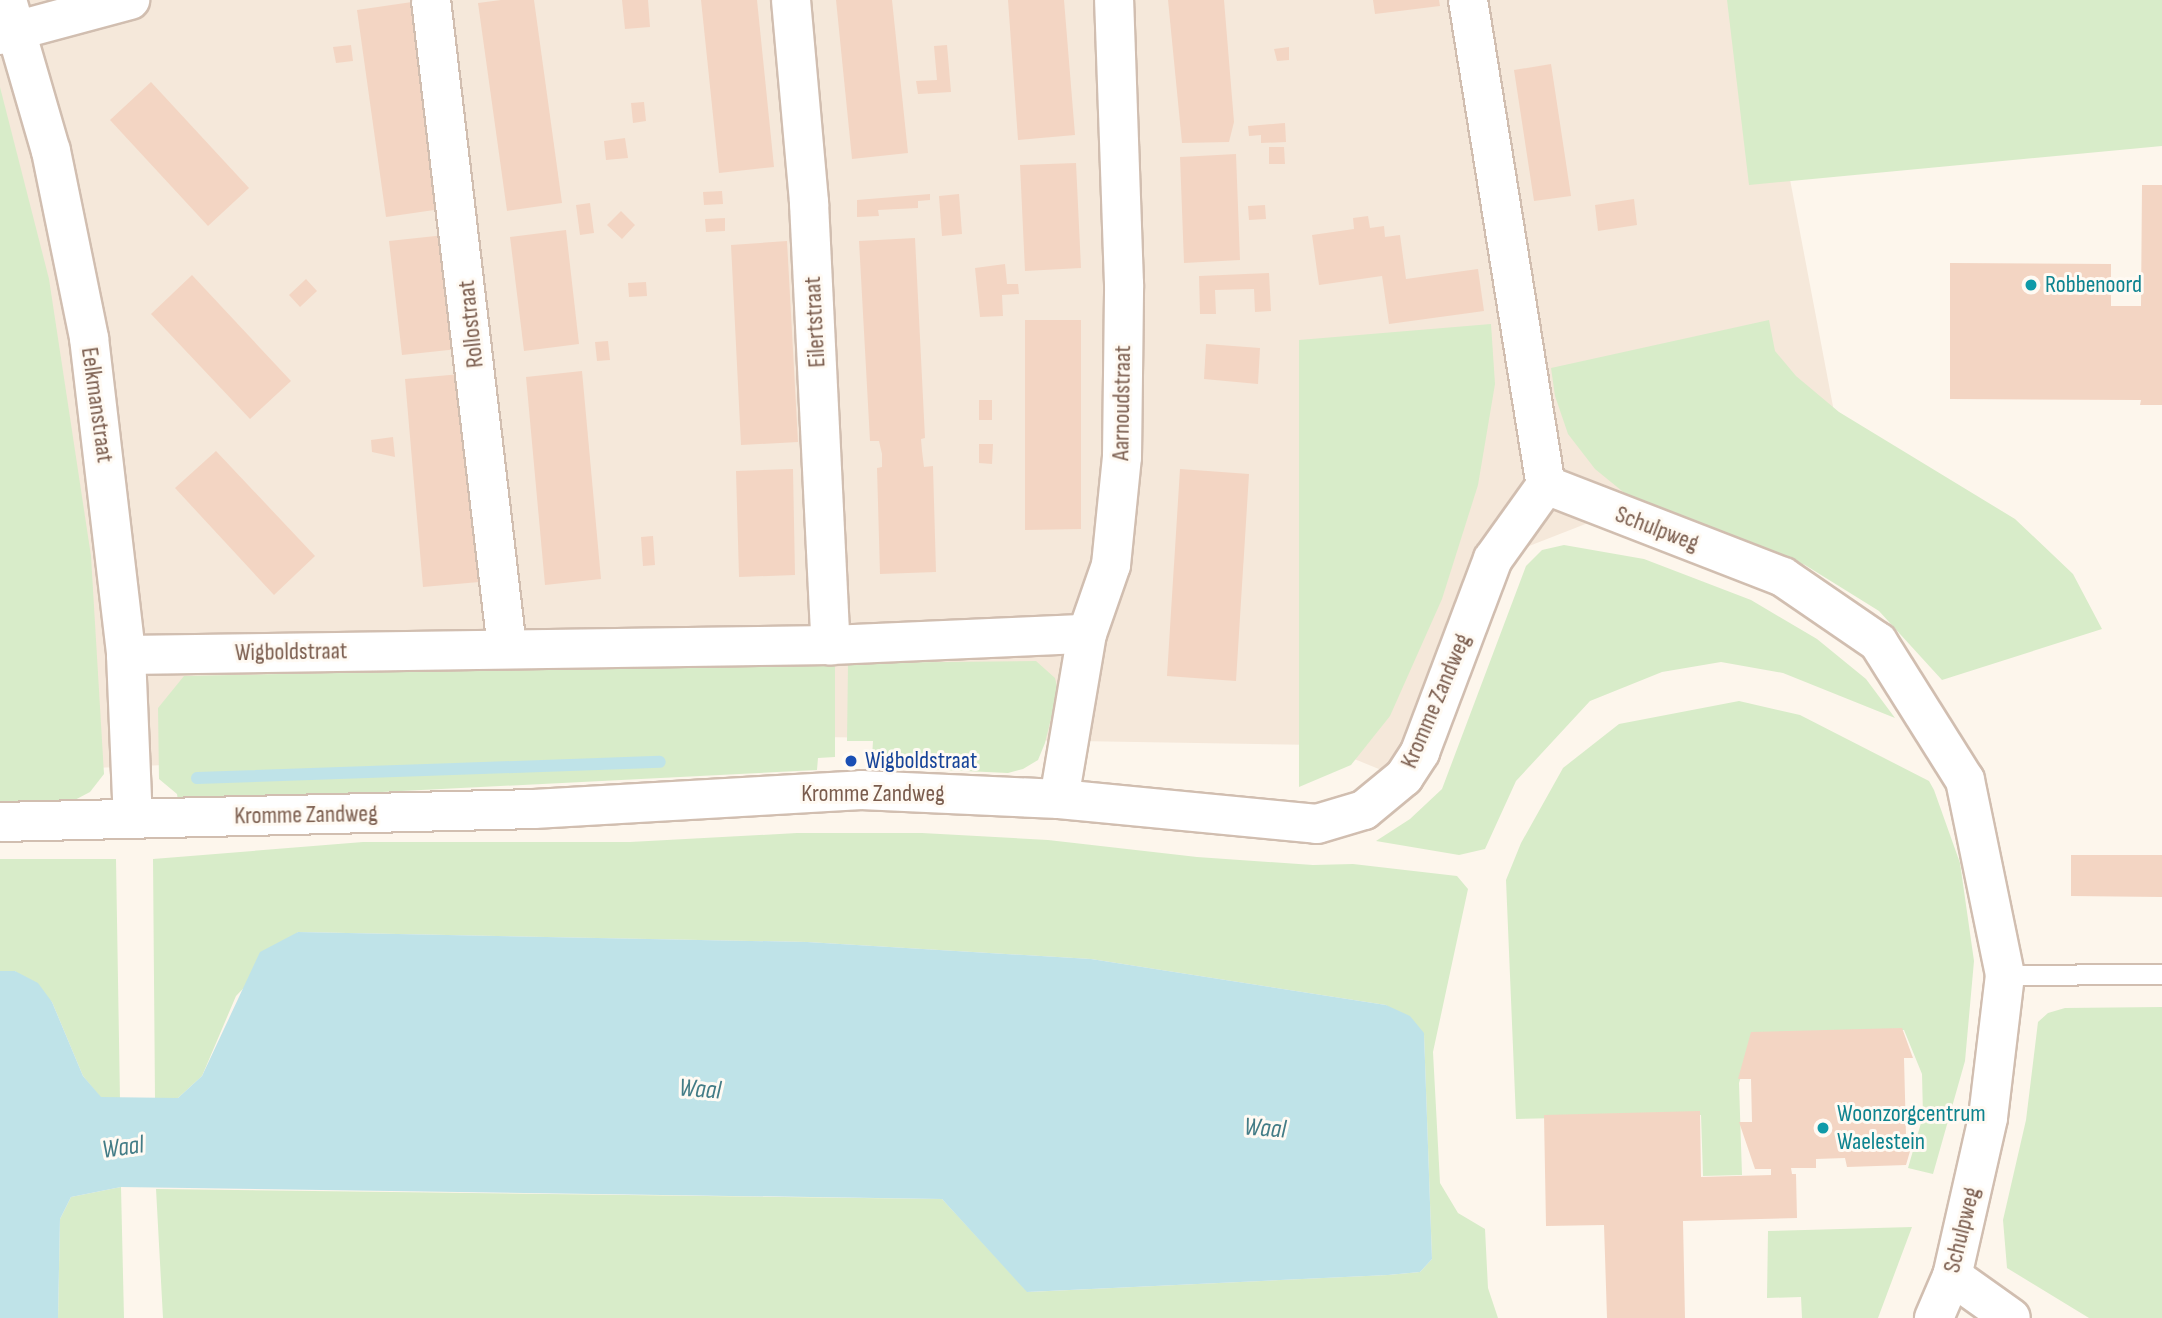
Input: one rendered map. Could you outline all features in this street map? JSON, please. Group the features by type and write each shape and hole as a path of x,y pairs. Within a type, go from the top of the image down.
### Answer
{"street":[{"path":"8,22 130,0"},
{"name":"Rollostraat","path":"431,0 508,648"},
{"name":"Eilertstraat","path":"791,0 809,203 831,645"},
{"name":"Aarnoudstraat","path":"1059,799 1087,634 1111,565 1122,457 1124,271 1114,0"},
{"path":"1468,0 1546,485"},
{"name":"Eelkmanstraat","path":"8,22 51,151 89,338 126,655 134,819"},
{"name":"Kromme Zandweg","path":"0,821 534,809 861,790 1059,799 1317,824 1364,810 1404,777 1420,752 1493,559 1546,485"},
{"name":"Schulpweg","path":"1546,485 1783,578 1878,642 1965,780 2005,975 1989,1118 1952,1276 1934,1318"},
{"name":"Wigboldstraat","path":"126,655 831,645 1087,634"},
{"path":"1952,1276 2011,1318"}],"lane":[{"path":"2005,975 2162,974"}],"shaded area":[{"path":"0,0 1756,0 1846,475 1588,523 1524,548 1484,592 1396,776 1320,745 823,737 0,772"}],"green space":[{"path":"1727,0 2162,0 2162,146 1749,185"},
{"path":"0,87 49,279 91,556 104,774 90,792 69,803 0,804"},
{"path":"1769,320 1775,351 1796,376 1839,412 2015,519 2073,574 2102,629 1942,680 1879,611 1805,565 1633,500 1595,469 1568,434 1555,396 1551,368"},
{"path":"1491,324 1495,384 1478,485 1442,599 1390,716 1351,765 1299,787 1299,340"},
{"path":"1564,545 1644,559 1751,600 1817,639 1866,679 1895,718 1783,673 1721,662 1662,672 1590,701 1516,781 1485,849 1459,855 1376,841 1410,819 1442,789 1526,566 1542,550"},
{"path":"1036,661 1055,678 1058,690 1038,760 1023,769 1008,773 922,769 923,757 872,757 873,741 847,741 848,663"},
{"path":"835,663 835,757 818,758 817,770 205,801 178,801 177,794 159,779 158,708 184,676"},
{"path":"1739,701 1800,715 1929,781 1934,790 1960,863 1974,961 1965,1061 1933,1174 1908,1168 1923,1116 1922,1074 1904,1030 1754,1033 1739,1083 1742,1175 1703,1176 1701,1115 1516,1119 1506,880 1521,843 1563,768 1619,724"},
{"path":"797,833 922,833 1048,840 1197,857 1313,865 1353,864 1457,876 1468,889 1433,1052 1440,1183 1458,1213 1485,1229 1488,1288 1498,1318 163,1318 156,1189 942,1199 1028,1292 1388,1275 1420,1272 1432,1259 1424,1034 1386,1005 1091,959 807,942 298,932 236,996 202,1076 178,1098 155,1099 153,859 363,842 630,842"},
{"path":"0,859 116,859 120,1100 101,1098 83,1076 52,1002 15,971 0,971"},
{"path":"2162,1007 2162,1318 2089,1318 2007,1268 2003,1220 2026,1120 2038,1022 2048,1013 2065,1008"},
{"path":"121,1187 124,1318 58,1318 60,1219 71,1197"},
{"path":"1912,1227 1878,1318 1802,1318 1801,1297 1767,1298 1768,1231"}],"water":[{"name":"Waal","path":"298,932 807,942 1091,959 1386,1005 1410,1016 1424,1033 1432,1259 1420,1272 1388,1275 1027,1292 942,1199 121,1187 71,1197 60,1219 58,1318 0,1318 0,971 15,971 38,983 52,1002 83,1076 101,1097 178,1098 202,1076 260,952"}],"building":[{"path":"534,0 562,203 507,211 478,3"},
{"path":"622,0 648,0 650,27 625,29"},
{"path":"701,0 757,0 774,167 719,173"},
{"path":"836,0 892,0 908,153 852,159"},
{"path":"1008,0 1064,0 1075,135 1018,140"},
{"path":"1168,0 1224,0 1234,122 1229,142 1182,143"},
{"path":"1373,0 1439,0 1440,6 1375,14"},
{"path":"412,2 441,209 386,217 357,10"},
{"path":"351,45 353,61 336,63 333,47"},
{"path":"947,45 951,92 918,94 916,81 937,80 934,46"},
{"path":"1289,47 1289,60 1277,61 1274,49"},
{"path":"1551,64 1571,196 1534,201 1514,70"},
{"path":"151,82 249,188 208,226 110,120"},
{"path":"644,102 646,121 633,123 631,103"},
{"path":"1285,123 1286,142 1261,143 1261,135 1249,136 1248,126"},
{"path":"625,138 628,158 606,160 604,141"},
{"path":"1269,147 1284,147 1285,164 1269,164"},
{"path":"1236,154 1240,260 1184,263 1180,157"},
{"path":"1076,163 1081,268 1025,271 1020,165"},
{"name":"Robbenoord","path":"2142,185 2162,185 2162,405 2140,405 2141,400 1950,399 1950,263 2111,264 2111,306 2141,306"},
{"path":"722,191 723,204 704,205 703,192"},
{"path":"930,194 930,200 918,201 918,208 878,210 879,216 857,217 857,200"},
{"path":"959,194 962,234 942,236 939,196"},
{"path":"1634,199 1637,225 1598,231 1595,205"},
{"path":"590,203 594,233 580,235 576,205"},
{"path":"1265,205 1266,219 1249,220 1248,206"},
{"path":"621,211 635,225 622,239 607,225"},
{"path":"1368,216 1370,228 1384,226 1385,237 1400,235 1406,279 1478,269 1484,311 1389,324 1382,276 1319,285 1312,235 1354,229 1353,218"},
{"path":"725,218 725,231 706,232 705,219"},
{"path":"566,230 579,344 524,351 510,237"},
{"path":"445,235 458,349 402,355 389,241"},
{"path":"915,238 925,438 921,439 924,467 933,466 936,572 880,574 877,468 882,467 882,454 879,441 870,441 859,241"},
{"path":"787,241 798,442 741,445 731,245"},
{"path":"1005,264 1007,284 1018,284 1019,294 1002,295 1003,316 980,317 975,268"},
{"path":"1269,273 1271,311 1255,312 1254,289 1215,290 1216,314 1200,314 1199,276"},
{"path":"192,275 291,381 250,419 151,314"},
{"path":"306,279 317,291 300,307 289,295"},
{"path":"646,282 647,296 629,297 628,283"},
{"path":"1025,320 1081,320 1081,529 1025,530"},
{"path":"608,341 610,360 597,361 595,342"},
{"path":"1206,344 1260,348 1258,384 1204,379"},
{"path":"582,371 601,579 545,585 526,377"},
{"path":"461,374 479,582 423,587 405,379"},
{"path":"979,400 992,400 992,420 979,420"},
{"path":"393,437 395,457 372,452 371,440"},
{"path":"979,444 993,444 992,464 979,463"},
{"path":"216,451 315,556 274,595 175,488"},
{"path":"793,469 795,575 739,577 736,471"},
{"path":"1180,469 1249,474 1236,681 1167,676"},
{"path":"653,536 655,565 643,566 641,537"},
{"path":"2071,855 2162,855 2162,897 2071,896"},
{"path":"1902,1028 1913,1058 1904,1058 1906,1135 1915,1134 1906,1165 1847,1167 1845,1158 1816,1159 1816,1168 1791,1168 1792,1174 1796,1174 1797,1218 1683,1221 1685,1318 1607,1318 1604,1225 1546,1226 1544,1115 1700,1111 1701,1177 1771,1175 1771,1169 1755,1169 1739,1122 1752,1122 1751,1079 1738,1079 1751,1032"}],"waterway":[{"path":"197,778 660,762"}],"place":[{"name":"Robbenoord","path":"2031,285"},
{"name":"Wigboldstraat","path":"851,761"},
{"name":"Woonzorgcentrum Waelestein","path":"1823,1128"}]}
